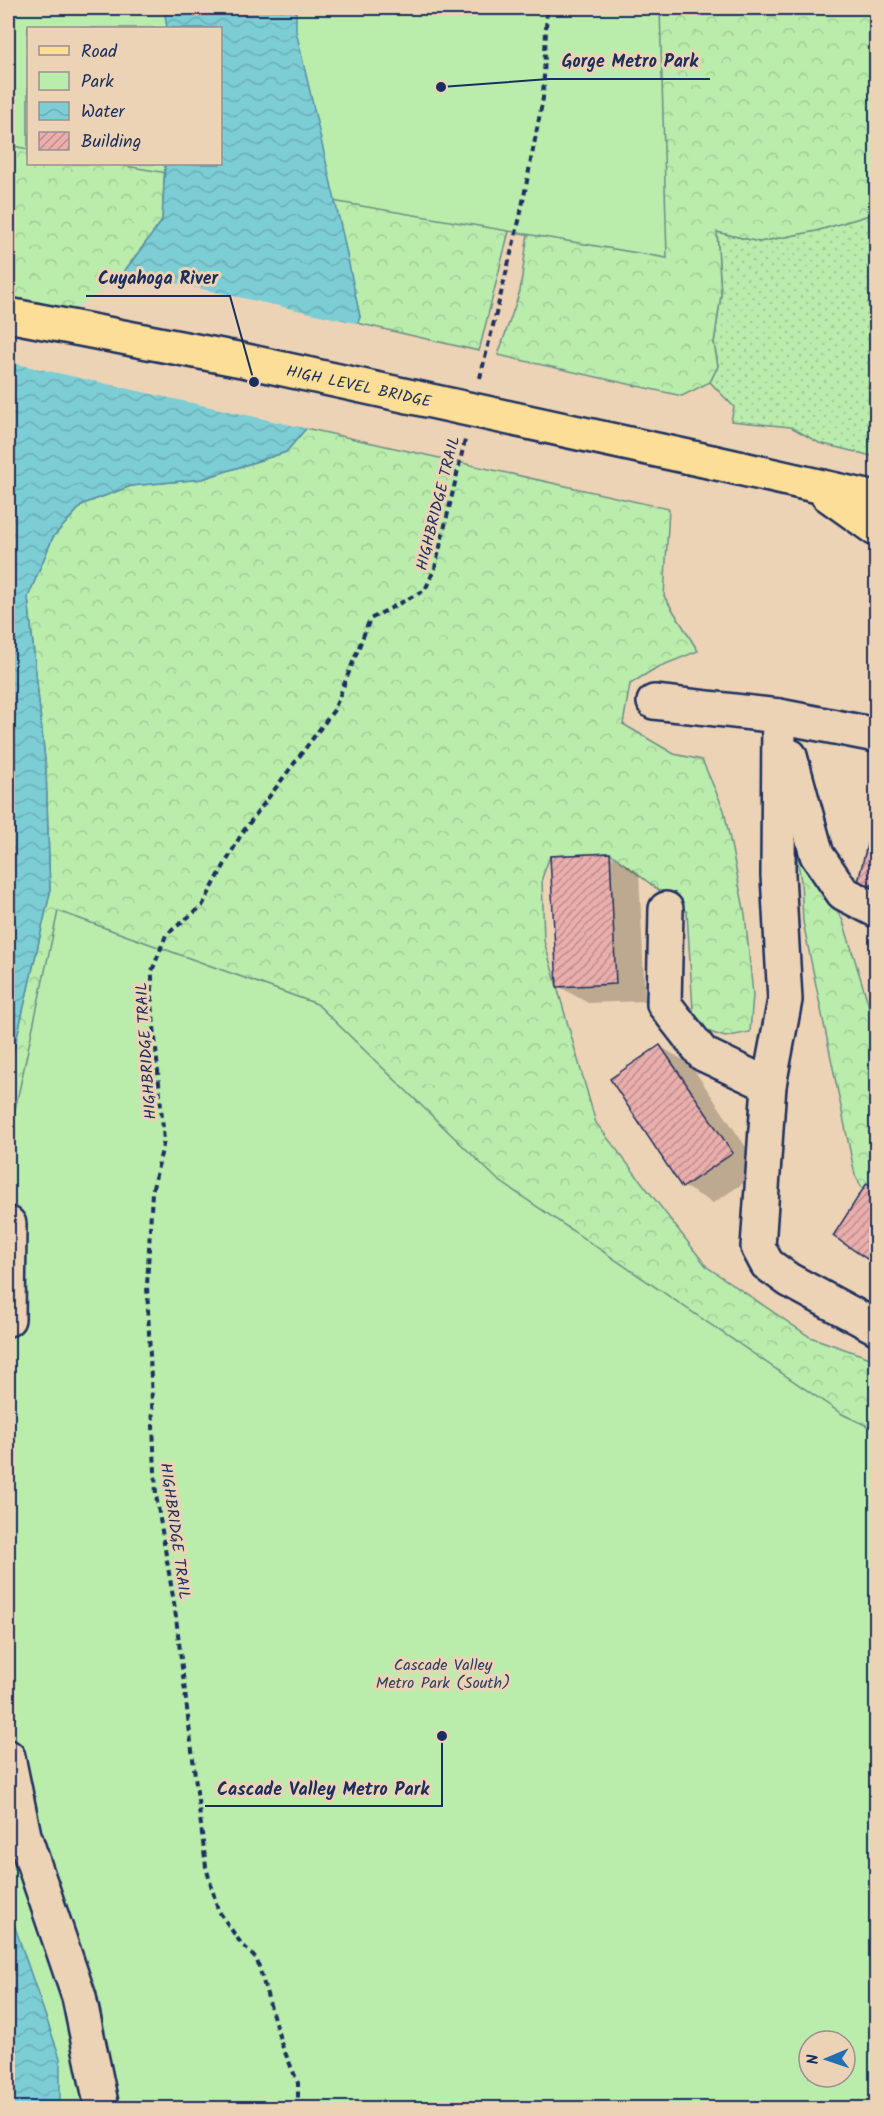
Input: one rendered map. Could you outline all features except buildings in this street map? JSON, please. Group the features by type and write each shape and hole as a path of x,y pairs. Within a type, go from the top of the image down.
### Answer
{"main road":[{"name":"HIGH LEVEL BRIDGE","path":"8,315 242,360 876,499"},
{"path":"813,484 876,529"}],"street":[{"path":"654,702 779,716 876,735"},
{"path":"779,716 817,855 843,893 876,910"},
{"path":"779,716 778,875 785,1000 769,1085 758,1247 767,1264 789,1280 876,1327"},
{"path":"666,909 664,1004 703,1054 769,1085"},
{"path":"8,1319 9,1224"},
{"path":"8,1757 24,1835 79,1997 102,2109"}],"path":[{"path":"478,388 520,217 543,98 547,8"},
{"name":"HIGHBRIDGE TRAIL","path":"298,2109 298,2083 280,2043 257,1960 218,1910 206,1867 175,1609 156,1495 147,1286 152,1192 164,1141 152,1003 152,971 166,935 202,906 242,833 334,710 370,620 425,590 435,568 466,434"}],"green space":[{"path":"8,8 27,27 27,165 165,165 162,221 114,285 57,326 8,315"},
{"path":"8,8 660,8 667,258 120,165 222,165 222,27 27,27 27,149 8,145"},
{"path":"559,8 876,8 876,213 816,231 759,242 717,232 721,295 714,343 718,366 710,382 682,396 498,355 520,291"},
{"path":"296,31 513,215 479,351 357,323 360,317"},
{"path":"876,213 876,457 819,443 791,427 731,421 734,407 710,382 718,366 714,343 721,295 717,232 759,242 816,231"},
{"name":"Cascade Valley Metro Park (South)","path":"305,428 669,509 664,596 698,651 656,668 630,684 623,724 674,754 702,760 724,810 745,914 753,995 750,1032 725,1037 694,1027 687,912 610,853 550,856 542,878 544,941 596,1123 707,1267 810,1337 876,1360 876,2108 8,1907 8,1076 50,893 46,770 28,597 53,537 83,504 131,486 202,479 286,452"},
{"path":"796,850 811,859 843,921 876,1029 872,1052 876,1059 876,1213 855,1175 803,922 801,881"},
{"name":"Cascade Valley Metro Park (South)","path":"58,911 317,1004 498,1180 842,1414 876,1430 876,2108 8,2108 8,1142"}],"water":[{"path":"164,8 296,8 296,31 360,317 327,404 286,452 202,479 131,486 83,504 53,537 28,597 46,770 50,893 8,1076 8,339 57,326 114,285 162,221 165,165 222,165 222,27 167,27"},
{"path":"8,1907 60,2058 60,2108 8,2108"}],"pier":[{"path":"121,271 360,324 330,405 309,429 8,362 8,336 55,323 112,283"}],"place":[{"name":"Gorge Metro Park","path":"441,87"},
{"name":"Cuyahoga River","path":"254,382"},
{"name":"Cascade Valley Metro Park","path":"442,1736"}]}
